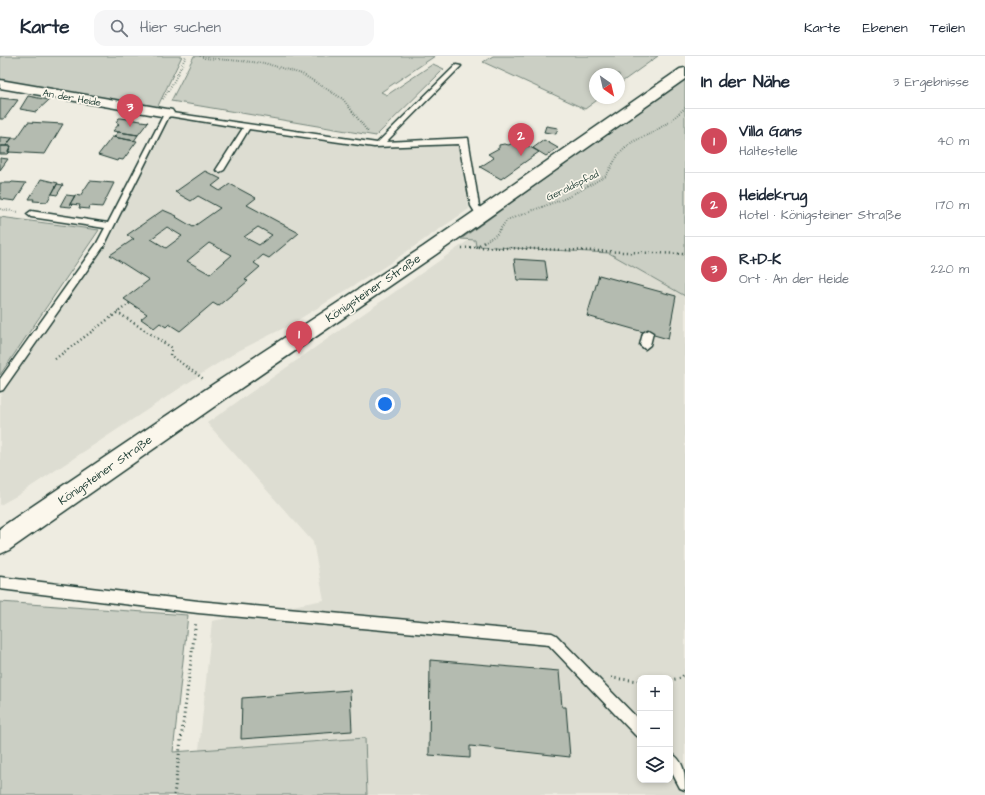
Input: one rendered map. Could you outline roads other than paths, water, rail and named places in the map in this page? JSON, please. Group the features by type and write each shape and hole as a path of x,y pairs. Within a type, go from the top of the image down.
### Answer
{"main road":[{"name":"Königsteiner Straße","path":"0,542 220,390 443,247 481,215 685,72"}],"street":[{"name":"An der Heide","path":"0,84 165,113"}],"lane":[{"path":"379,145 458,66"},
{"path":"0,387 101,244 165,113 379,145 465,141 475,206 481,215"},
{"path":"220,170 247,126"},
{"path":"32,214 109,226"},
{"path":"645,345 648,333"},
{"path":"0,583 198,607 552,639 564,654 637,727"},
{"path":"673,763 677,767 685,783"}],"place":[{"name":"R+D-K","path":"130,127"},
{"name":"Heidekrug","path":"521,156"},
{"name":"Villa Gans","path":"299,354"}]}
